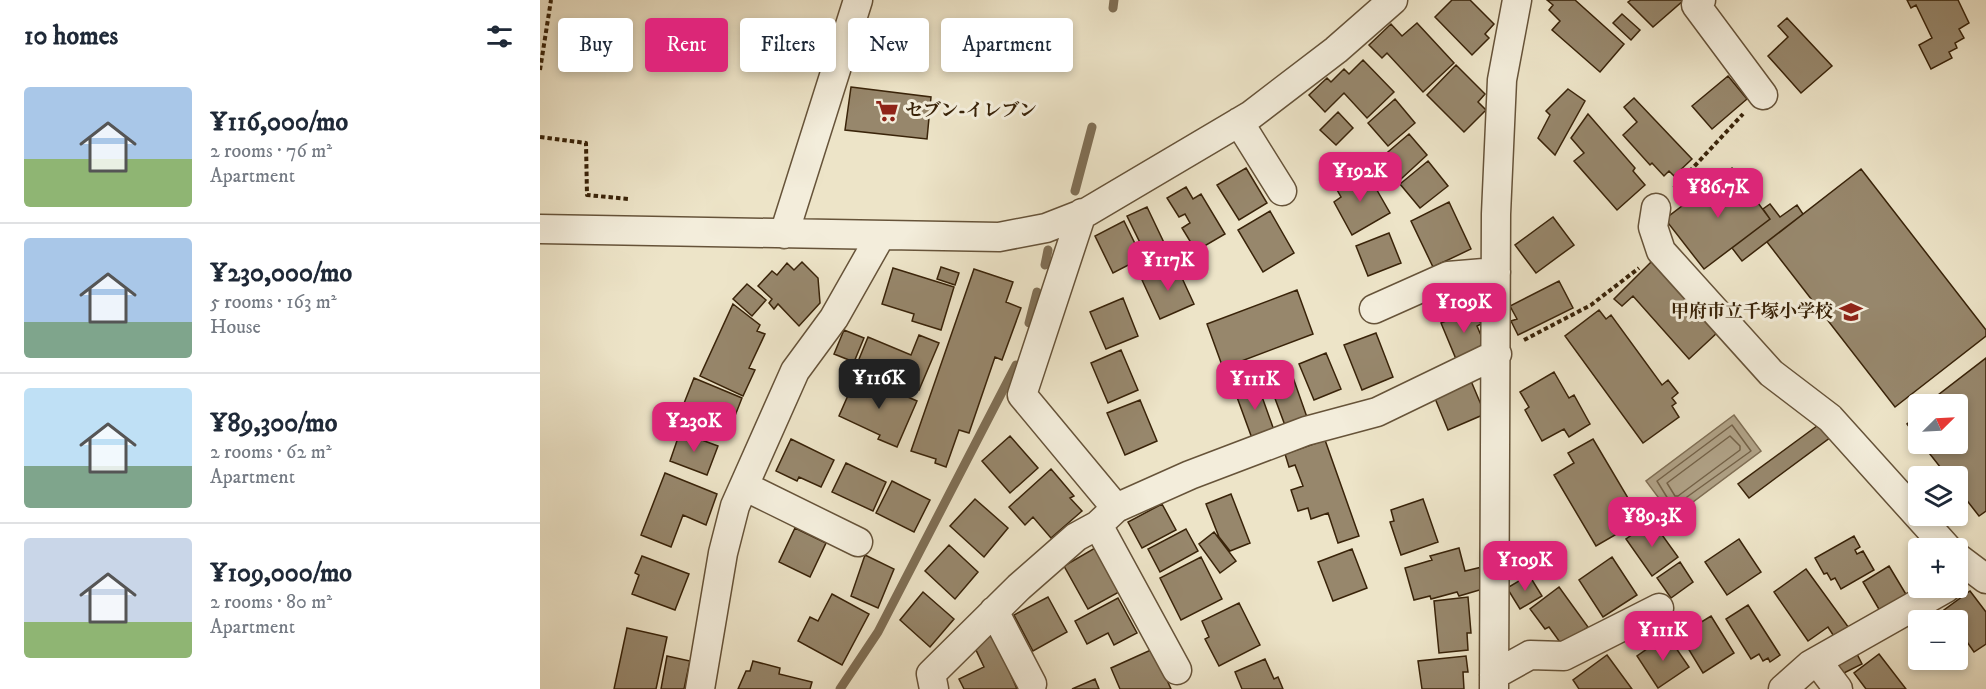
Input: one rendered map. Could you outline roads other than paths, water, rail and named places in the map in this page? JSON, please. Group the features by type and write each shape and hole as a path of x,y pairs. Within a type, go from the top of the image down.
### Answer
{"street":[{"path":"780,234 858,0"},
{"path":"540,229 999,237 1046,228 1082,213 1239,122 1336,50 1393,0"},
{"path":"1494,682 1496,214 1502,80 1517,0"},
{"path":"1701,0 1696,5 1763,95"},
{"path":"1239,122 1282,191"},
{"path":"1656,208 1653,227 1661,252 1771,373 1830,418 1938,538"},
{"path":"1082,213 1022,396 1107,516 1177,670"},
{"path":"700,689 723,553 735,506 795,371 834,318 881,235"},
{"path":"1374,309 1448,276 1496,272"},
{"path":"934,689 931,674 994,611 1076,537 1107,516 1190,475 1306,431 1377,412 1497,354"},
{"path":"744,486 858,542"},
{"path":"1783,689 1818,661 1928,598"},
{"path":"1494,682 1530,655 1564,656 1659,608"},
{"path":"994,611 1032,684"},
{"path":"1818,661 1838,689"}],"water":[{"path":"1734,415 1761,451 1673,517 1646,481"}],"waterway":[{"path":"1113,8 1114,0"},
{"path":"1075,191 1092,127"},
{"path":"1045,265 1048,250"},
{"path":"1029,323 1037,292"},
{"path":"840,689 878,632 1016,365"}],"place":[{"name":"セブン-イレブン","path":"887,111"},
{"name":"甲府市立千塚小学校","path":"1851,312"}]}
